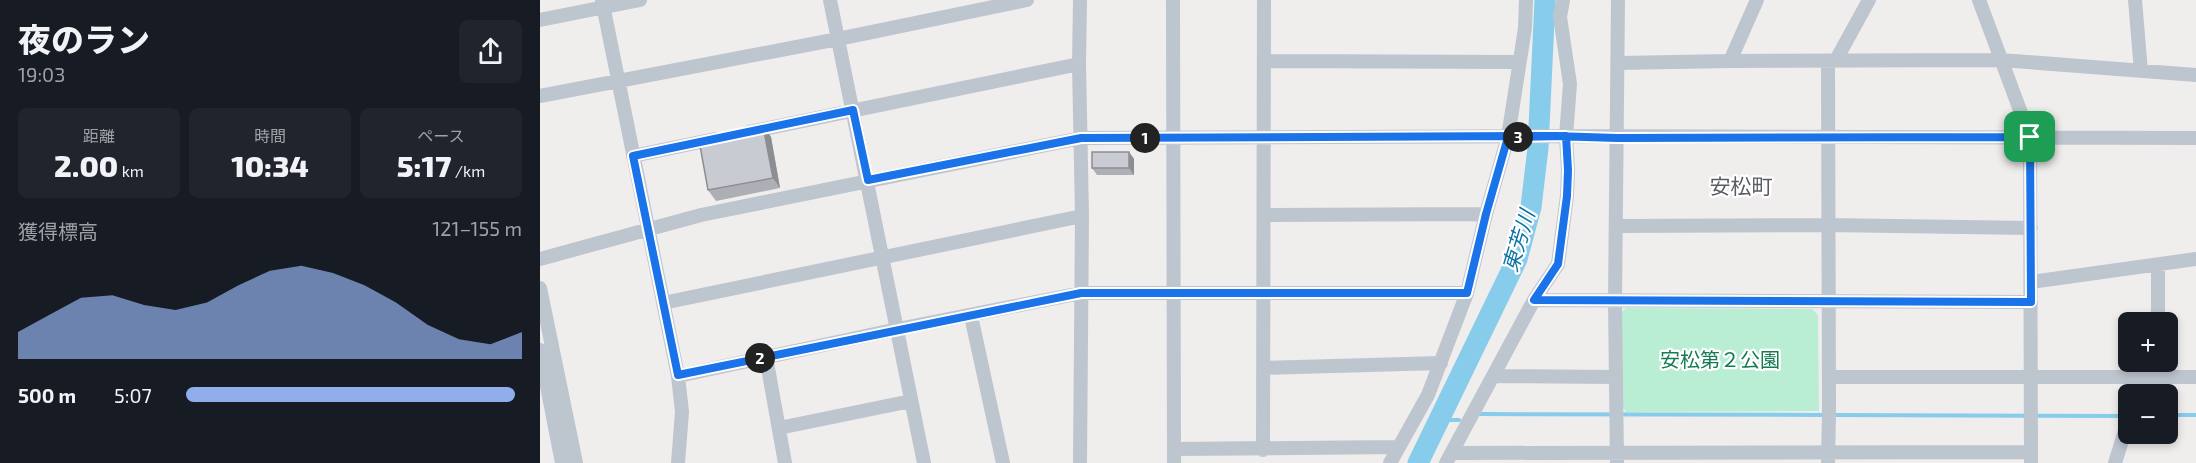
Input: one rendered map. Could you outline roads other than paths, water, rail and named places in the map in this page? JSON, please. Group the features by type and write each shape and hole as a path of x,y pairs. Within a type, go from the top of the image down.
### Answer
{"street":[{"path":"540,20 603,4 640,0"},
{"path":"830,0 924,463"},
{"path":"540,96 1027,0"},
{"path":"1080,0 1082,216 1080,463"},
{"path":"1173,0 1174,456 1263,450 1398,447"},
{"path":"1263,450 1264,0"},
{"path":"1390,463 1428,395 1467,293 1486,214 1510,137 1527,0"},
{"path":"1563,0 1560,17 1570,84 1559,136 1568,170 1558,264 1534,300 1449,458 2031,458 2030,137 1979,0"},
{"path":"1617,457 1615,302 1618,0"},
{"path":"1730,61 1757,0"},
{"path":"1828,457 1827,225 1832,60 1869,0"},
{"path":"2135,0 2141,71"},
{"path":"603,4 678,375 682,412 678,463"},
{"path":"1617,63 2001,60 2196,75"},
{"path":"1265,61 1518,62"},
{"path":"633,156 1079,64"},
{"path":"540,259 701,215 1081,138 1559,136 1617,138 2196,138"},
{"path":"1265,215 1486,214"},
{"path":"663,303 1082,216"},
{"path":"1616,226 1827,225 2031,228"},
{"path":"2031,282 2196,258"},
{"path":"2158,264 2158,312"},
{"path":"540,288 553,414 576,463"},
{"path":"678,375 1081,293 1467,293"},
{"path":"1534,300 2031,302"},
{"path":"971,316 1003,463"},
{"path":"540,350 562,463"},
{"path":"766,357 785,463"},
{"path":"1264,368 1441,363"},
{"path":"1494,376 1616,378"},
{"path":"2140,384 2142,376"},
{"path":"1829,377 2196,377"},
{"path":"779,428 911,401"},
{"path":"2115,463 2121,444"}],"waterway":[{"name":"東芳川","path":"1418,463 1517,259 1531,207 1538,148 1545,0"},
{"path":"1479,414 1825,415"},
{"path":"1832,415 2118,416"},
{"path":"2178,415 2196,415"},
{"path":"1440,420 1459,420"}],"district":[{"name":"安松町","path":"1741,187"}],"park label":[{"name":"安松第２公園","path":"1720,360"}]}
